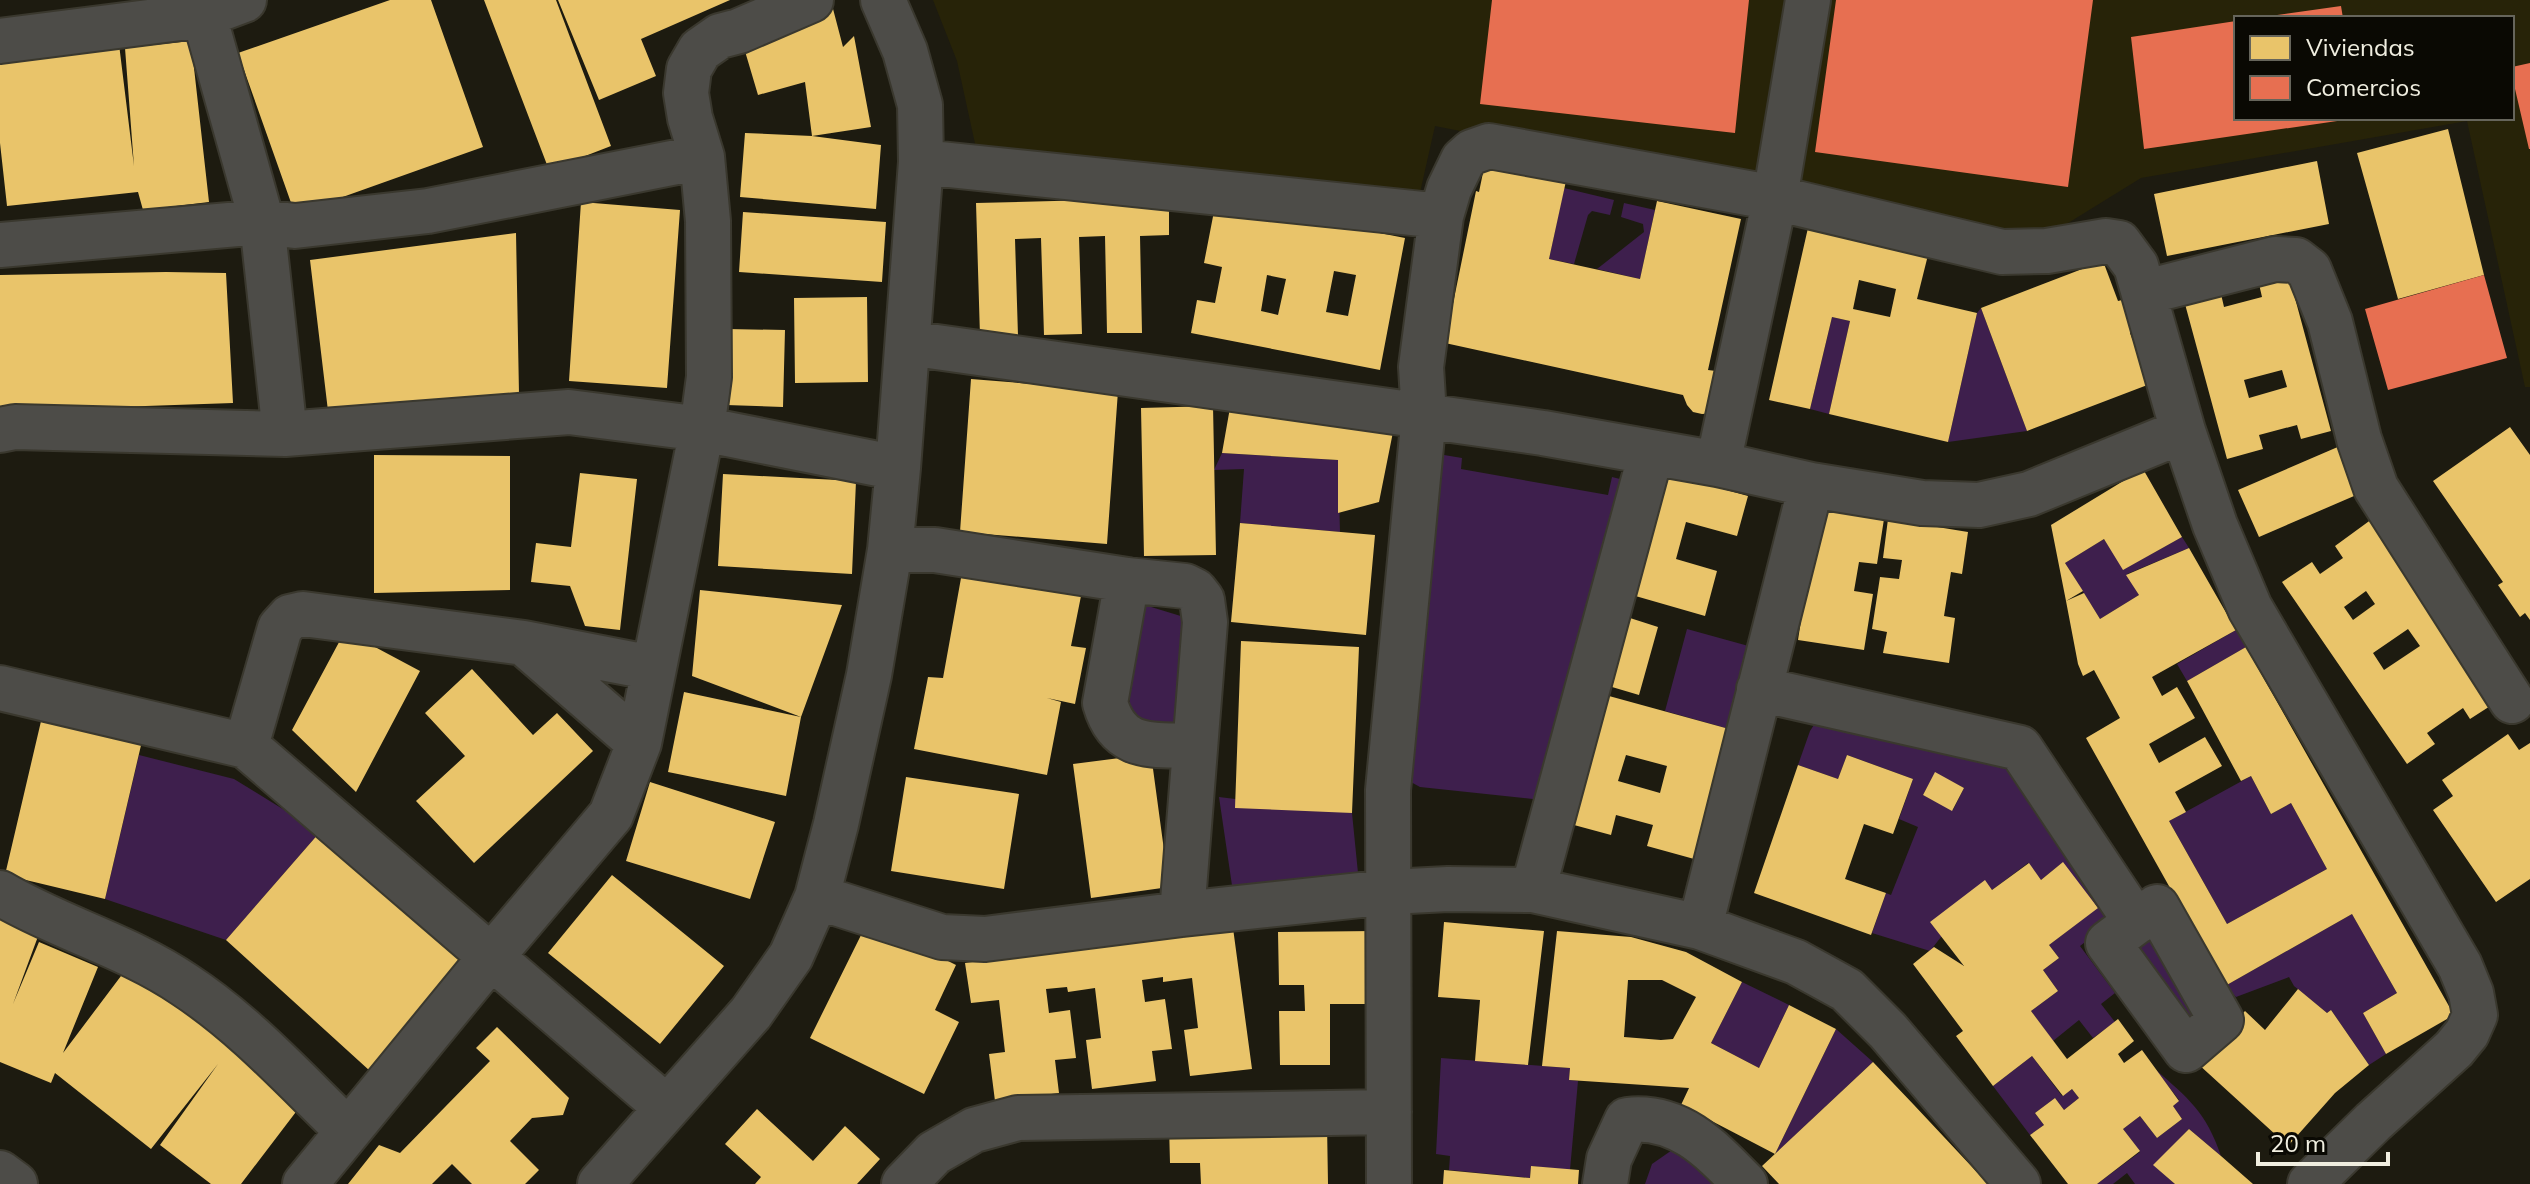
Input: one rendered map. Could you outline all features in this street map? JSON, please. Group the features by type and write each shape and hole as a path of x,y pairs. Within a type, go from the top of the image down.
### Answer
{"street":[{"path":"0,41 76,15 204,15 244,0"},
{"path":"305,1184 611,815 639,743 702,429 709,377 708,221 702,157 686,93 689,69 700,50 720,36 811,0"},
{"path":"600,1184 751,1013 791,956 817,897 869,675 890,550 908,343 921,162 920,105 905,51 883,0"},
{"path":"1718,464 1775,198 1808,0"},
{"path":"204,15 262,222 285,434"},
{"path":"1389,1184 1388,790 1424,415 1421,367 1441,216 1449,189 1463,160 1472,152 1489,146 1775,198 2002,252 2047,251 2106,241 2119,243 2136,266 2146,292 2183,431 2215,525 2250,608 2460,966 2471,993 2475,1015 2467,1033 2454,1049 2310,1184"},
{"path":"0,245 262,222 295,226 428,211 702,157"},
{"path":"921,162 1441,216"},
{"path":"2146,292 2275,259 2296,260 2309,270 2330,322 2359,439 2376,488 2512,701"},
{"path":"908,343 1424,415 1718,464 1811,485 1922,503 1979,505 2029,494 2183,431"},
{"path":"0,430 15,427 285,434 569,412 702,429 898,468"},
{"path":"1533,890 1651,453"},
{"path":"1700,927 1811,485"},
{"path":"890,550 935,550 1185,586 1195,591 1202,600 1205,622 1182,914"},
{"path":"1127,580 1105,703 1109,717 1116,729 1140,744 1194,746"},
{"path":"246,746 280,628 290,617 303,614 524,643 653,668"},
{"path":"524,643 639,743"},
{"path":"0,688 246,746 667,1108"},
{"path":"1759,689 2020,748 2136,922"},
{"path":"817,897 942,937 985,939 1389,892 1533,890 1700,927 1796,962 1847,990 1888,1031 2018,1184"},
{"path":"0,893 145,961 185,985 226,1015 348,1131"},
{"path":"904,1184 934,1153 974,1130 1018,1118 1389,1112"},
{"path":"1605,1184 1609,1159 1627,1120 1644,1118 1674,1125 1699,1140 1711,1148 1745,1184"},
{"path":"0,1173 15,1184"}],"shaded area":[{"path":"933,0 2530,0 2530,387 2525,387 2467,121 2141,178 2039,241 1435,126 1419,197 976,148 957,61"},
{"path":"1564,188 1614,200 1610,215 1592,211 1588,215 1574,264 1549,259"},
{"path":"1624,203 1655,210 1640,279 1597,269 1644,232 1643,224 1621,217"},
{"path":"1981,308 2027,431 1948,442 1977,313"},
{"path":"1832,317 1850,321 1829,414 1810,409"},
{"path":"1222,453 1338,460 1340,532 1240,523 1244,469 1214,470"},
{"path":"1438,454 1462,458 1461,469 1608,495 1612,477 1624,480 1542,800 1420,787 1409,781"},
{"path":"2182,537 2189,548 2127,574 2139,595 2100,619 2065,563 2104,539 2124,569"},
{"path":"1138,603 1184,617 1176,733 1128,720"},
{"path":"1687,629 1763,650 1740,732 1665,711"},
{"path":"2236,630 2246,647 2187,681 2177,664"},
{"path":"1823,711 2002,753 2105,905 2107,925 2080,946 2115,993 2101,1004 2115,1022 2093,1038 2079,1020 2053,1041 2031,1011 2058,991 2043,970 2059,958 2049,945 2097,908 2062,863 2041,880 2028,863 1992,890 1985,881 1930,951 1872,933 1886,893 1891,895 1918,827 1899,819 1913,779 1847,755 1838,779 1798,765 1810,731","holes":["1935,773 1964,788 1953,810 1923,795"]},
{"path":"139,755 234,779 320,832 226,940 105,899"},
{"path":"2251,776 2271,814 2291,803 2327,869 2227,924 2169,821"},
{"path":"1219,797 1352,813 1359,883 1234,899"},
{"path":"2352,914 2397,993 2363,1013 2386,1054 2369,1065 2331,1010 2327,1013 2294,986 2289,977 2236,997 2225,986"},
{"path":"2151,933 2206,1015 2183,1031 2129,948"},
{"path":"1742,982 1789,1005 1759,1068 1711,1043"},
{"path":"1836,1029 1873,1062 1775,1154"},
{"path":"2032,1056 2062,1096 2072,1089 2079,1098 2064,1110 2055,1098 2035,1113 2044,1125 2030,1135 1993,1086"},
{"path":"1441,1058 1570,1068 1569,1080 1578,1081 1570,1170 1531,1166 1530,1178 1449,1170 1450,1156 1436,1154"},
{"path":"2155,1069 2195,1107 2209,1128 2221,1156 2189,1129 2154,1165 2175,1184 2135,1184 2127,1173 2113,1184 2097,1184 2140,1152 2123,1129 2140,1116 2157,1138 2182,1119 2173,1106 2179,1100"},
{"path":"1675,1148 1713,1184 1645,1184 1652,1164"}],"building: Viviendas":[{"path":"390,0 431,0 483,147 295,214 238,53"},
{"path":"484,0 556,0 611,146 549,170"},
{"path":"558,0 730,0 641,39 656,76 599,100"},
{"path":"832,5 843,47 854,36 871,127 812,136 805,82 758,95 739,31"},
{"path":"118,36 134,166 125,48 191,41 209,202 143,210 138,192 7,206 0,143 0,52"},
{"path":"2448,129 2484,275 2398,299 2357,153"},
{"path":"745,133 812,136 881,145 876,209 740,197"},
{"path":"2317,161 2329,224 2167,256 2154,194"},
{"path":"1485,163 1566,181 1549,259 1640,279 1657,201 1741,219 1708,370 1716,371 1714,413 1693,412 1683,395 1445,343 1476,191 1479,192"},
{"path":"1169,198 1169,235 1140,236 1142,333 1107,333 1105,236 1079,237 1082,334 1044,335 1041,238 1015,239 1018,336 980,336 976,203"},
{"path":"1216,201 1405,238 1380,370 1191,333 1197,300 1215,303 1222,267 1204,263","holes":["1334,271 1356,275 1348,316 1326,312","1267,275 1286,279 1278,315 1261,311"]},
{"path":"581,202 680,210 667,388 569,381"},
{"path":"743,212 886,222 882,282 739,272"},
{"path":"1810,219 1930,247 1917,299 1977,313 1948,442 1829,414 1850,321 1832,317 1810,409 1769,400","holes":["1859,280 1896,289 1890,317 1853,309"]},
{"path":"516,233 519,394 328,411 310,260"},
{"path":"2103,261 2118,301 2122,300 2134,332 2130,333 2150,384 2027,431 1981,308"},
{"path":"226,273 233,403 0,411 0,275"},
{"path":"2289,276 2331,431 2301,439 2297,425 2259,435 2263,449 2227,459 2185,304 2221,294 2224,307 2262,297 2259,284","holes":["2282,370 2287,387 2249,398 2244,380"]},
{"path":"867,297 868,382 795,383 794,298"},
{"path":"727,329 785,330 783,407 726,405"},
{"path":"971,379 1118,391 1107,544 960,532"},
{"path":"1231,402 1394,427 1379,502 1338,513 1338,460 1222,453"},
{"path":"1213,406 1216,555 1144,556 1141,408"},
{"path":"2510,427 2530,455 2530,620 2525,613 2520,617 2498,585 2503,582 2433,481"},
{"path":"2340,446 2361,493 2259,537 2238,490"},
{"path":"374,455 510,456 510,590 374,593"},
{"path":"2143,469 2182,537 2123,570 2104,539 2065,563 2083,591 2066,601 2051,525"},
{"path":"580,473 637,479 620,630 585,626 570,586 531,582 536,543 571,547"},
{"path":"1665,473 1748,496 1737,536 1686,522 1676,559 1717,571 1705,616 1632,595"},
{"path":"723,474 856,481 852,574 718,566"},
{"path":"1818,509 1884,519 1877,564 1859,562 1854,591 1873,594 1864,650 1798,640"},
{"path":"1888,519 1968,532 1962,574 1951,572 1944,616 1955,618 1949,663 1883,653 1887,632 1872,629 1880,577 1899,579 1902,560 1883,558"},
{"path":"2372,519 2498,701 2470,719 2463,708 2427,733 2435,744 2407,764 2282,582 2312,562 2320,574 2343,558 2335,546","holes":["2366,591 2375,604 2353,620 2344,607","2408,629 2420,646 2384,670 2373,653"]},
{"path":"1240,523 1375,535 1366,635 1231,622"},
{"path":"2189,548 2236,630 2152,677 2162,696 2177,687 2195,718 2149,744 2159,763 2205,737 2222,766 2175,792 2186,812 2169,821 2227,924 2327,869 2291,803 2271,814 2251,776 2241,781 2187,681 2246,647 2454,1015 2386,1054 2363,1013 2397,993 2352,914 2225,986 2086,738 2120,718 2094,670 2083,676 2066,601 2084,593 2100,619 2139,595 2126,575"},
{"path":"963,567 1082,591 1071,646 1086,648 1075,704 1047,698 1061,702 1047,775 914,749 928,677 943,678"},
{"path":"700,590 842,605 801,717 692,676"},
{"path":"1630,618 1658,627 1639,695 1612,687"},
{"path":"345,631 420,671 356,792 292,730"},
{"path":"1241,641 1359,647 1352,813 1235,808"},
{"path":"472,669 533,735 557,713 593,751 474,863 416,801 465,756 425,713"},
{"path":"684,692 801,717 786,796 668,772"},
{"path":"1609,696 1740,732 1705,862 1647,846 1653,825 1616,815 1611,835 1574,825","holes":["1626,755 1667,766 1660,793 1618,781"]},
{"path":"42,717 142,741 105,899 5,875"},
{"path":"2508,734 2519,750 2530,743 2530,879 2496,902 2433,810 2453,796 2442,780"},
{"path":"1151,754 1169,887 1091,898 1073,764"},
{"path":"1847,755 1913,779 1893,834 1864,824 1845,879 1886,893 1871,935 1754,893 1798,765 1838,779"},
{"path":"1935,772 1964,788 1952,811 1923,795"},
{"path":"906,777 1019,794 1004,889 891,871"},
{"path":"650,782 775,822 750,899 626,861"},
{"path":"320,832 473,964 370,1071 226,940"},
{"path":"2063,862 2098,908 2049,945 2059,958 2043,970 2058,991 2031,1011 2067,1059 2118,1019 2134,1041 2118,1054 2124,1063 2142,1050 2179,1101 2173,1106 2182,1119 2157,1138 2140,1116 2123,1129 2140,1151 2097,1184 2068,1184 2030,1135 2044,1125 2035,1113 2055,1098 2064,1110 2079,1098 2072,1089 2063,1096 2032,1056 1993,1086 1956,1036 1963,1031 1913,964 1934,947 1964,966 1930,922 1985,880 1992,890 2029,863 2041,880"},
{"path":"612,875 724,966 660,1044 548,953"},
{"path":"0,916 40,931 13,1004 39,942 98,967 63,1053 127,968 305,1100 241,1184 211,1184 160,1145 218,1064 151,1149 55,1073 51,1083 0,1062"},
{"path":"868,921 956,965 935,1010 959,1022 924,1094 810,1038"},
{"path":"1444,922 1544,931 1528,1065 1475,1061 1480,1000 1438,997"},
{"path":"1233,928 1252,1069 1190,1076 1184,1030 1198,1028 1192,978 1163,982 1163,977 1142,980 1145,1002 1165,999 1172,1049 1152,1051 1156,1081 1092,1089 1086,1040 1101,1038 1095,988 1068,992 1067,987 1046,989 1049,1013 1070,1010 1076,1058 1055,1060 1059,1093 995,1101 989,1054 1005,1052 999,1000 971,1003 965,963"},
{"path":"1375,931 1376,1004 1330,1004 1330,1065 1280,1065 1279,1011 1305,1011 1304,985 1279,985 1278,932"},
{"path":"1557,931 1631,937 1686,952 1742,982 1711,1043 1759,1068 1789,1005 1836,1029 1775,1154 1681,1105 1689,1088 1569,1080 1570,1068 1542,1066","holes":["1628,980 1662,980 1696,997 1673,1039 1624,1037"]},
{"path":"2298,989 2327,1013 2331,1010 2369,1065 2335,1093 2288,1146 2197,1063 2245,1011 2265,1030"},
{"path":"497,1027 569,1098 563,1115 532,1118 510,1141 539,1170 525,1184 472,1184 452,1164 432,1184 348,1184 379,1145 400,1153 490,1061 476,1048"},
{"path":"1873,1062 1988,1184 1779,1184 1762,1166"},
{"path":"757,1109 813,1161 845,1126 880,1159 857,1184 755,1184 761,1177 725,1144"},
{"path":"1327,1124 1328,1184 1201,1184 1200,1163 1170,1163 1169,1125"},
{"path":"2189,1129 2253,1184 2175,1184 2153,1165"},
{"path":"1531,1166 1579,1170 1578,1184 1443,1184 1444,1170 1530,1178"}],"building: Comercios":[{"path":"1492,0 1749,0 1735,133 1480,104"},
{"path":"1836,0 2093,0 2068,187 1815,152"},
{"path":"2341,6 2343,16 2270,16"},
{"path":"2234,21 2234,120 2344,120 2144,149 2131,37"},
{"path":"2530,63 2530,149 2514,85 2514,67"},
{"path":"2484,275 2507,358 2388,390 2365,309"}]}
